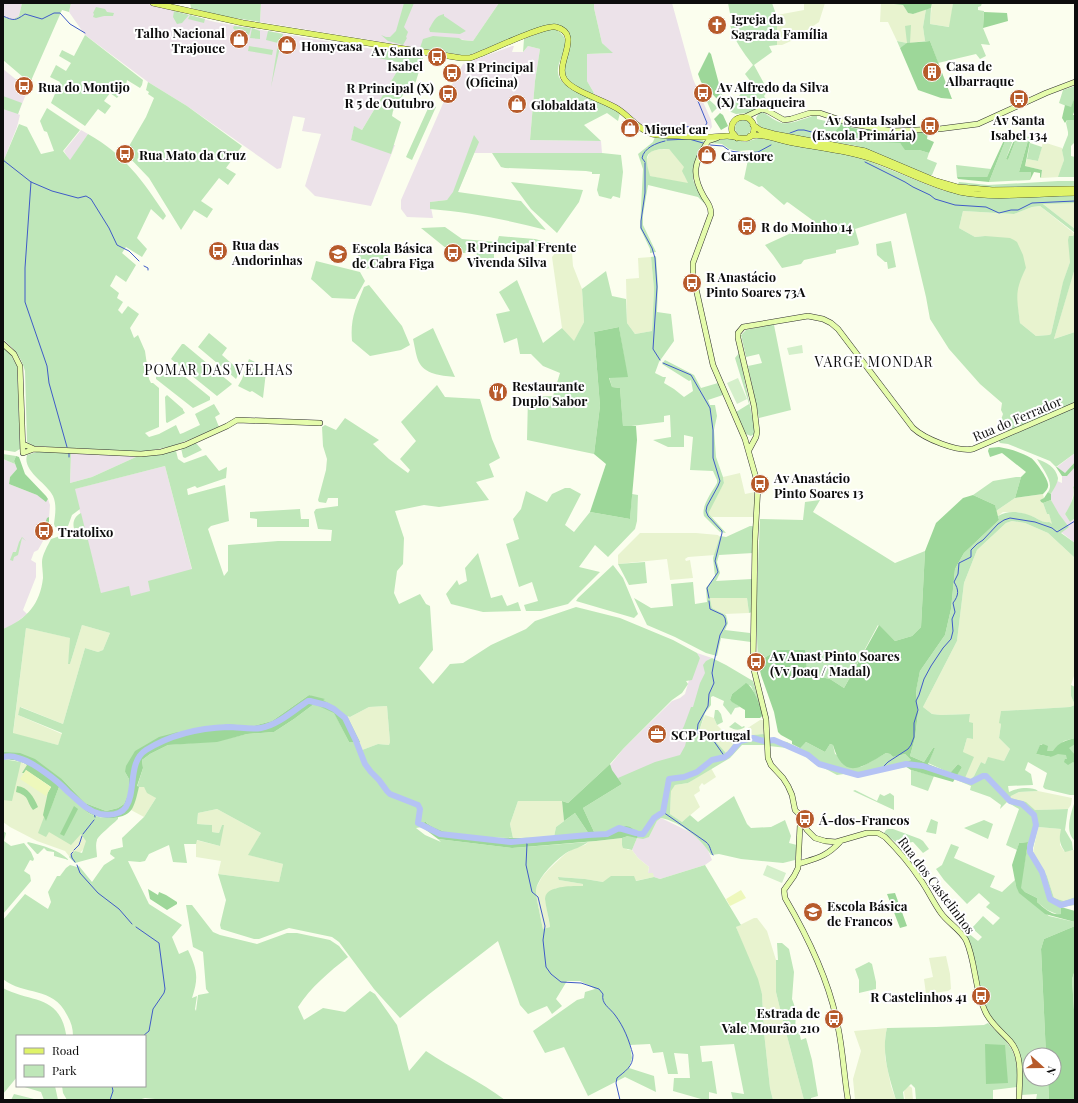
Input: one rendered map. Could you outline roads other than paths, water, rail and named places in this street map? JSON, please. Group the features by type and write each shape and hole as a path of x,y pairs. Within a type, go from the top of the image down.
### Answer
{"main road":[{"path":"153,3 246,24 466,58 476,56 547,27 556,27 564,32 568,40 568,49 561,70 562,76 566,82 618,108 647,132 654,134 700,137 722,135 729,129 737,118 745,117 760,130 864,151 932,179 957,187 992,190 1075,189"},
{"path":"750,136 753,131 753,124"},
{"path":"732,125 732,132 737,138"},
{"path":"679,136 722,135 744,139 750,136 758,135 795,144 857,154 882,162 930,183 960,192 986,195 1075,193"}],"street":[{"path":"745,117 758,110 764,110 779,119 786,120 807,114 820,113 852,124 893,131 939,129 978,124 1075,82"},
{"path":"753,124 752,117 756,111"},
{"path":"722,135 708,141 698,161 695,173 699,187 710,206 711,214 693,263 693,276 713,365 749,441 749,450 759,489 755,567 753,666 765,714 769,762 783,778 792,795 795,810 801,816 798,864 794,876 784,890 785,898 802,926 823,976 835,1012 840,1035 848,1100"},
{"path":"700,137 706,140 706,145"},
{"path":"706,145 708,137"},
{"name":"Rua do Ferrador","path":"749,441 757,432 754,406 738,333 742,329 808,316 820,318 831,323 844,335 917,431 934,441 966,450 1075,405"},
{"path":"3,344 14,354 20,366 23,454 34,448"},
{"path":"23,444 34,448 141,454 161,452 185,445 237,420 320,423"},
{"name":"Rua dos Castelinhos","path":"801,824 811,835 831,842 840,841 867,833 878,833 886,837 921,880 942,915 963,935 970,952 979,995 984,1010 989,1018 1011,1042 1017,1054 1020,1065 1019,1100"},
{"path":"798,864 825,855 840,841"}],"waterway":[{"path":"3,16 14,20 25,14 42,19 54,13 60,13 70,24 85,33"},
{"path":"698,101 707,123 705,126 701,127"},
{"path":"657,132 657,128 663,126 698,127"},
{"path":"790,133 798,130 804,130 823,135 847,138 850,141"},
{"path":"667,140 689,139 703,143"},
{"path":"645,162 642,158 645,151 654,145 665,141"},
{"path":"710,145 723,146 730,151 745,153 758,152 771,145"},
{"path":"3,160 31,182 52,191 78,198 86,196 91,199 109,228 117,245 129,251 139,261"},
{"path":"865,162 935,199 955,205 986,207 999,213 1018,210 1032,203 1075,201"},
{"path":"645,163 645,193 641,228 652,248 655,258 657,287 653,349 660,360"},
{"path":"31,182 25,268 25,302 47,366 49,383 67,447"},
{"path":"144,266 148,268 148,270"},
{"path":"663,363 691,375 710,408 713,430 713,458 720,481 707,506 706,511 708,516 722,531 722,533 715,561 718,572 707,588 709,598"},
{"path":"879,771 888,762 908,749 911,745 914,737 914,723 918,710 916,701 924,679 943,648 951,639 953,631 952,619 955,612 953,603 958,592 954,582 958,574 959,563 971,557 971,550 1004,520 1010,518 1035,522 1052,528 1057,532 1075,521"},
{"path":"709,601 710,609 723,615 726,624 720,635 714,662 712,673 714,683 709,694 708,706 698,724 697,733 711,737 725,757"},
{"path":"3,757 16,757 37,767 58,782 83,805 95,813 115,814 124,810 129,801 135,768 139,758 146,750 175,736 196,731 228,727 253,729 261,728 280,721 310,701 326,705 334,709 345,718 365,764 371,772 390,794 418,805 420,809 418,823 440,834 511,842 607,834 619,828 636,833"},
{"path":"639,834 643,834 654,818 663,812 669,779 684,777 697,772 712,760 725,757 740,741 753,738 764,741 774,740 808,755 819,764 858,775 906,764 923,766 971,782 986,776 1010,801 1022,804 1034,815 1036,825 1030,852 1042,872 1050,899 1061,905 1075,901"},
{"path":"94,812 95,817"},
{"path":"663,812 706,842 709,845 713,855"},
{"path":"83,834 94,820"},
{"path":"74,850 79,845 82,836"},
{"path":"525,840 527,844 526,865 532,892 538,897 545,926 543,940 546,967 551,974 561,982 581,983 599,989 603,994 604,1003 613,1012 624,1029 628,1039 633,1059 628,1068 617,1078 616,1083 620,1100"},
{"path":"73,852 71,854 75,862"},
{"path":"77,865 80,873 98,893 119,909 132,924"},
{"path":"136,927 159,943 165,989 164,993 153,1009 149,1031 144,1035"},
{"path":"110,1100 113,1091 112,1087"}],"place":[{"name":"Igreja da Sagrada Família","path":"717,25"},
{"name":"Talho Nacional Trajouce","path":"239,39"},
{"name":"Homycasa","path":"287,45"},
{"name":"Av Santa Isabel","path":"437,57"},
{"name":"Casa de Albarraque","path":"932,72"},
{"name":"R Principal (Oficina)","path":"452,73"},
{"name":"Rua do Montijo","path":"24,86"},
{"name":"Av Alfredo da Silva (X) Tabaqueira","path":"703,93"},
{"name":"R Principal (X) R 5 de Outubro","path":"448,94"},
{"name":"Av Santa Isabel 134","path":"1019,99"},
{"name":"Globaldata","path":"517,104"},
{"name":"Av Santa Isabel (Escola Primária)","path":"930,126"},
{"name":"Miguel car","path":"630,128"},
{"name":"Rua Mato da Cruz","path":"125,154"},
{"name":"Carstore","path":"707,155"},
{"name":"R do Moinho 14","path":"747,226"},
{"name":"Rua das Andorinhas","path":"218,251"},
{"name":"R Principal Frente Vivenda Silva","path":"453,253"},
{"name":"Escola Básica de Cabra Figa","path":"338,254"},
{"name":"R Anastácio Pinto Soares 73A","path":"692,283"},
{"name":"Restaurante Duplo Sabor","path":"498,392"},
{"name":"Av Anastácio Pinto Soares 13","path":"760,484"},
{"name":"Tratolixo","path":"44,531"},
{"name":"Av Anast Pinto Soares (Vv Joaq / Madal)","path":"756,662"},
{"name":"SCP Portugal","path":"657,734"},
{"name":"Á-dos-Francos","path":"805,819"},
{"name":"Escola Básica de Francos","path":"813,912"},
{"name":"R Castelinhos 41","path":"981,996"},
{"name":"Estrada de Vale Mourão 210","path":"834,1019"}],"district":[{"name":"VARGE MONDAR","path":"874,361"},
{"name":"POMAR DAS VELHAS","path":"219,369"}]}
